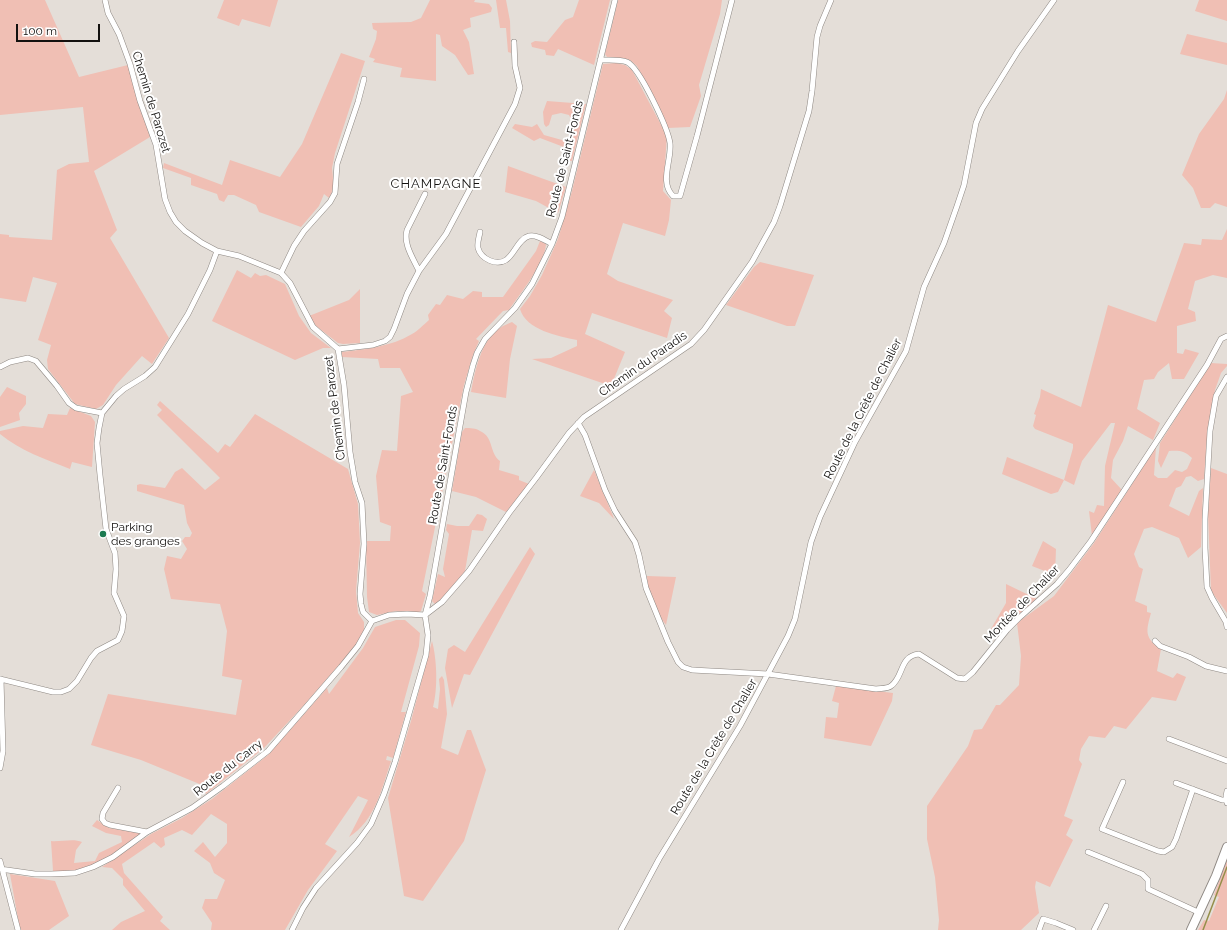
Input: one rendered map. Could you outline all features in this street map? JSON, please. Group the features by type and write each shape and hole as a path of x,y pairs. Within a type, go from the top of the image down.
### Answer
{"main road":[{"path":"1191,930 1200,913 1227,847"}],"street":[{"name":"Chemin de Parozet","path":"105,0 108,12 126,52 140,101 156,145 165,198 170,212 176,222 185,231 202,243 281,273 290,283 313,327 338,349 344,385 350,452 355,482 362,503 364,544 360,594 361,604 363,612 372,621"},
{"name":"Route de Saint-Fonds","path":"292,930 303,908 316,888 357,843 371,824 384,794 395,762 426,655 428,636 425,616 466,392 473,365 485,339 515,308 532,284 552,244 562,217 615,0"},
{"path":"600,60 626,62 633,66 641,77 668,134 670,145 667,187 673,196 680,196 732,0"},
{"name":"Chemin du Paradis","path":"425,616 442,602 469,571 509,513 568,433 584,417 691,344 704,330 752,262 774,222 809,112 817,37 831,0"},
{"name":"Route de la Crête de Chalier","path":"621,930 659,859 740,726 793,626 811,542 820,517 855,442 906,352 924,287 944,243 964,185 976,123 982,110 1018,51 1054,0"},
{"path":"338,349 373,345 385,341 394,329 407,294 419,271 446,234 515,104 520,88 515,66 514,42"},
{"path":"281,273 294,246 304,231 330,202 335,193 337,164 364,79"},
{"path":"419,271 406,244 405,235 425,194"},
{"path":"480,232 478,242 479,249 483,257 494,262 501,262 512,255 522,240 528,236 540,238 552,244"},
{"path":"0,768 3,745 0,679 54,692 61,692 69,689 77,682 91,658 97,651 118,640 122,631 124,616 114,593 116,569 115,553 106,529 98,428 102,414 116,396 145,376 155,367 188,314 210,270 218,250"},
{"name":"Montée de Chalier","path":"768,674 876,689 884,688 893,684 908,658 913,654 919,654 957,678 965,679 968,677 1018,618 1057,584 1078,559 1207,365 1220,339 1227,336"},
{"path":"0,366 28,358 36,361 58,386 69,403 76,408 102,414"},
{"path":"1227,377 1216,396 1210,431 1205,519 1207,587 1226,622 1227,627"},
{"path":"578,423 585,435 605,490 615,511 635,542 646,588 668,642 678,662 683,667 692,670 768,674"},
{"path":"372,621 389,614 425,616"},
{"name":"Route du Carry","path":"2,870 35,874 75,873 93,868 113,857 147,832 192,808 268,751 358,646 372,621"},
{"path":"1155,641 1160,646 1189,656 1206,666 1227,671"},
{"path":"1168,739 1227,761"},
{"path":"1123,782 1102,829 1164,852 1168,851 1172,847 1176,840 1193,789"},
{"path":"1176,783 1222,800 1226,800"},
{"path":"118,788 103,813 102,819 105,823 110,825 147,832"},
{"path":"1227,791 1227,803"},
{"path":"1088,852 1142,874 1148,880 1148,889 1200,913"},
{"path":"0,861 18,930"},
{"path":"1094,930 1106,906"},
{"path":"1039,930 1043,919 1074,930"}],"shaded area":[{"path":"0,0 45,0 79,77 128,65 150,137 94,171 117,230 110,238 169,338 152,364 142,356 116,385 103,405 96,409 75,404 48,369 47,360 51,345 38,340 57,283 33,277 26,302 0,298 0,234 9,235 9,237 52,240 57,170 69,164 89,162 83,107 0,115"},
{"path":"224,0 278,0 270,27 242,19 239,26 217,18"},
{"path":"430,0 475,0 474,2 489,4 492,8 491,12 470,18 471,27 463,30 469,42 474,74 468,75 455,55 442,46 440,35 436,34 436,81 400,77 402,68 373,62 375,59 369,57 376,39 377,31 373,29 372,23 411,22 421,18"},
{"path":"496,0 506,0 510,21 511,53 508,52 506,28 500,28"},
{"path":"579,0 610,0 594,65 558,49 554,56 546,55 545,50 532,47 531,43 535,41 547,42 565,20 573,17"},
{"path":"618,0 722,0 720,14 699,85 701,96 690,127 668,128 637,66 630,60 607,57 605,54"},
{"path":"1199,0 1227,0 1227,21 1195,11"},
{"path":"1187,34 1227,43 1227,65 1180,54"},
{"path":"341,53 365,61 335,153 332,168 334,188 329,198 324,194 319,206 301,227 259,212 256,205 234,195 228,195 224,202 219,200 217,194 191,185 191,178 163,168 164,163 222,185 230,160 280,177 302,144"},
{"path":"616,63 625,65 632,70 667,136 663,191 671,200 669,220 665,236 623,223 607,274 618,281 673,300 664,311 672,318 667,338 592,313 585,334 625,352 611,386 532,359 551,358 577,346 577,340 552,334 536,327 523,316 520,309 530,296 542,275 558,239 572,191 603,64"},
{"path":"1227,90 1227,207 1215,203 1210,208 1201,208 1193,188 1182,175 1199,134 1224,99"},
{"path":"547,101 586,104 572,161 567,161 569,149 540,138 534,141 512,128 515,124 532,127 537,124 544,135 569,142 572,121 569,115 561,113 552,115 549,125 546,127 544,124 543,112"},
{"path":"508,166 566,187 558,213 536,201 505,192"},
{"path":"1227,229 1227,278 1213,275 1195,281 1188,309 1195,312 1196,321 1177,326 1177,353 1183,354 1185,349 1199,353 1184,379 1172,379 1169,363 1158,372 1154,379 1144,380 1137,409 1160,423 1153,440 1128,426 1123,441 1113,460 1111,478 1122,490 1092,536 1089,511 1094,513 1097,505 1104,506 1105,466 1115,423 1111,423 1082,461 1074,485 1064,480 1073,444 1035,429 1033,426 1036,415 1034,414 1041,389 1081,407 1108,305 1156,322 1184,243 1201,245 1202,239 1222,240"},
{"path":"540,241 546,244 545,252 537,269 509,310 503,311 476,339 479,341 464,385 422,591 426,594 421,611 417,613 396,611 377,615 369,612 367,597 366,541 390,541 391,526 380,522 376,476 382,450 397,451 401,396 413,392 400,368 380,368 378,359 342,357 342,352 387,345 412,334 429,320 428,315 436,304 440,305 447,295 463,299 473,291 482,292 482,297 503,297 536,251"},
{"path":"760,262 814,275 795,326 787,326 726,305 754,267"},
{"path":"237,270 251,278 255,273 260,276 266,275 285,284 299,316 311,333 331,348 323,348 295,360 212,321"},
{"path":"360,289 360,343 338,343 316,326 309,316 349,300"},
{"path":"512,322 517,326 510,359 506,398 471,392 480,357 488,340 493,333 504,325"},
{"path":"1211,363 1227,364 1227,366 1221,373 1215,390 1207,438 1204,479 1198,481 1191,476 1186,477 1181,486 1176,488 1169,506 1189,516 1199,491 1203,488 1201,547 1188,558 1179,538 1152,527 1144,529 1134,554 1139,567 1143,569 1135,601 1147,606 1147,612 1151,613 1147,629 1149,638 1161,649 1157,671 1173,678 1177,673 1186,677 1176,701 1152,697 1126,729 1114,726 1105,738 1089,736 1081,749 1079,760 1082,764 1064,816 1073,820 1066,835 1073,840 1050,887 1036,881 1035,887 1039,913 1021,930 938,930 939,920 935,877 927,839 927,806 968,746 974,730 982,729 996,705 1000,705 1019,685 1021,656 1017,623 1054,596 1094,543 1156,447 1154,475 1158,478 1167,478 1175,470 1182,472 1187,469 1192,458 1184,452 1176,451 1169,451 1161,468 1158,461 1160,443"},
{"path":"7,387 26,396 26,404 19,413 20,420 0,427 0,397"},
{"path":"160,401 218,453 225,444 230,447 255,414 348,469 358,504 360,543 356,591 358,613 364,622 364,631 353,649 264,748 206,794 202,785 141,760 91,745 108,694 236,715 242,680 222,676 227,631 220,604 171,599 164,569 167,556 181,559 187,549 182,541 185,537 190,537 192,533 187,523 184,505 137,491 137,485 140,484 165,488 175,472 182,468 205,490 220,478 157,415 162,410 157,405"},
{"path":"70,408 91,416 95,422 92,467 72,462 70,469 25,450 0,434 0,431 23,426 43,428 48,414 67,415"},
{"path":"465,428 477,429 487,437 490,441 494,454 500,461 499,470 519,476 519,480 529,484 506,512 476,497 452,491 462,432"},
{"path":"1007,457 1064,480 1058,492 1051,494 1002,474"},
{"path":"1211,468 1227,474 1227,613 1211,591 1208,514"},
{"path":"594,470 614,519 599,503 580,496"},
{"path":"477,514 482,515 487,519 483,531 472,530 465,571 440,603 435,604 432,601 438,574 445,577 443,569 449,534 446,530 447,524 469,526"},
{"path":"1043,541 1056,549 1055,575 1032,566"},
{"path":"530,547 535,554 470,675 464,674 452,708 445,668 448,649 454,645 465,652"},
{"path":"647,576 676,577 666,625 652,602 648,589"},
{"path":"1006,584 1037,599 1013,619 994,639 988,634 1006,603"},
{"path":"396,620 405,620 420,633 419,646 401,712 406,712 393,758 387,756 386,760 391,761 381,793 365,822 349,837 368,800 358,796 325,844 337,851 308,890 285,930 211,930 212,923 202,908 205,899 217,899 225,880 214,873 210,863 194,851 203,842 215,857 227,843 227,824 211,814 192,835 182,830 164,838 165,845 161,848 154,842 122,864 124,873 163,917 160,921 170,930 112,930 121,922 145,911 123,885 123,879 112,868 102,867 151,834 182,818 212,799 268,755 327,688 329,694 363,648 375,627"},
{"path":"432,641 436,674 436,692 433,707 438,709 440,689 439,679 442,676 444,680 447,714 441,748 458,755 467,730 471,730 486,770 464,841 423,901 404,896 388,798 411,721"},
{"path":"836,686 893,693 892,701 871,746 824,738 826,717 837,718 839,703 832,701"},
{"path":"97,820 109,828 140,833 139,836 116,853 90,867 72,872 53,871 51,841 75,840 82,842 76,850 74,863 95,861 99,853 122,842 121,836 106,833 92,826"},
{"path":"1227,860 1227,930 1198,930 1204,920 1209,921 1219,897 1214,895"},
{"path":"10,874 55,881 69,916 49,930 20,930"}],"waterway":[{"path":"1203,930 1227,867"}],"place":[{"name":"Parking des granges","path":"103,534"}],"district":[{"name":"CHAMPAGNE","path":"436,184"}]}
